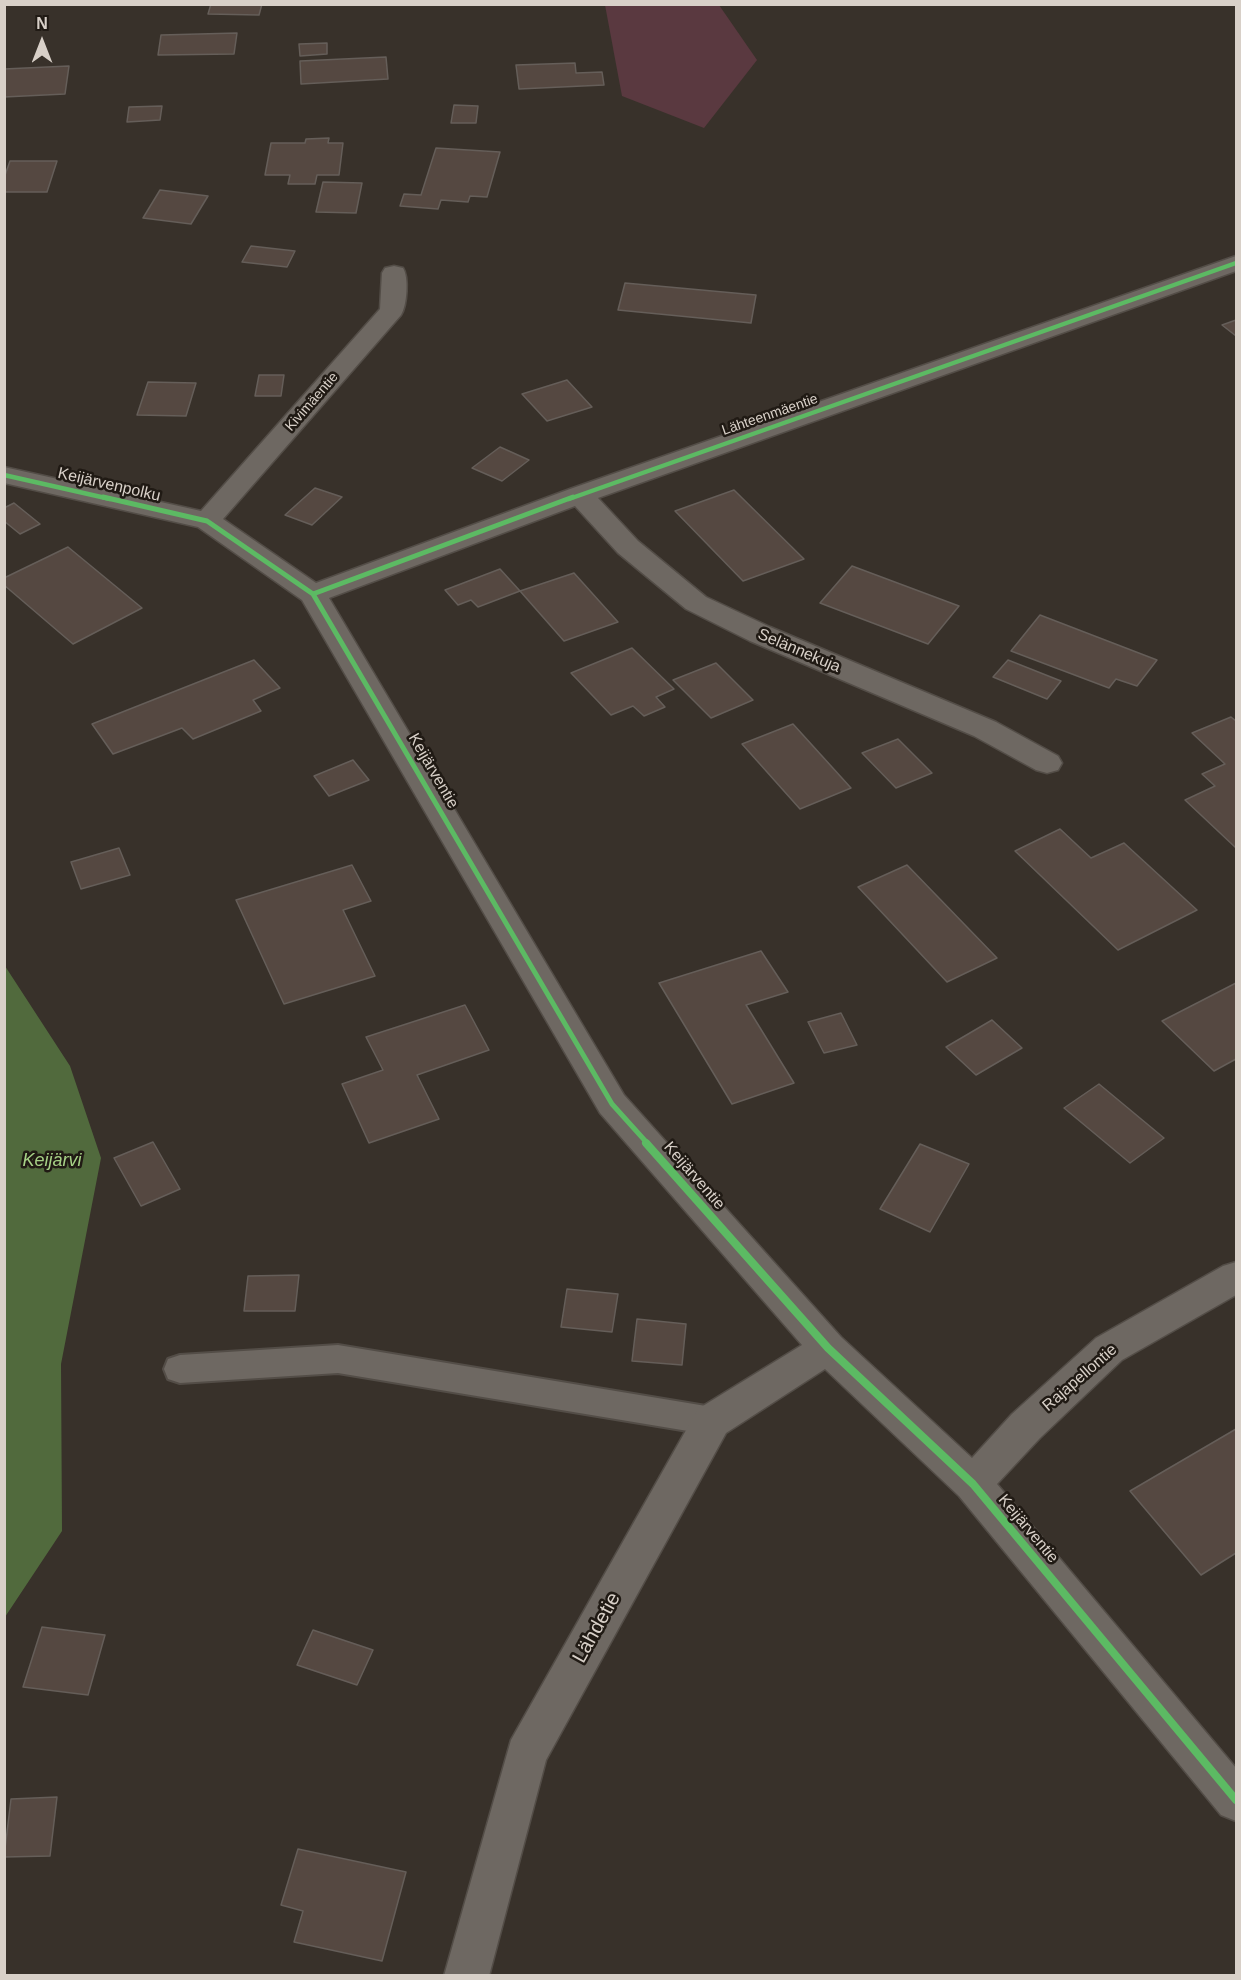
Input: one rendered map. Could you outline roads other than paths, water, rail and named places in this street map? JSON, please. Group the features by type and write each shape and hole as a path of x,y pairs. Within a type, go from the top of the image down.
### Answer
{"street":[{"name":"Lähteenmäentie","path":"313,594 580,495 1236,263"},
{"name":"Kivimäentie","path":"207,521 393,310 394,273"},
{"name":"Keijärvenpolku","path":"4,475 207,521"},
{"name":"Selännekuja","path":"580,495 628,547 696,603 760,634 985,729 1047,763"},
{"name":"Keijärventie","path":"207,521 313,594 612,1104 828,1348 973,1484 1236,1800"},
{"name":"Rajapellontie","path":"973,1484 1026,1426 1109,1349 1236,1277"},
{"name":"Lähdetie","path":"466,1976 526,1754 712,1421 828,1348"}],"lane":[{"path":"180,1369 338,1359 712,1421"}],"water":[{"name":"Keijärvi","path":"5,966 70,1066 101,1158 61,1364 62,1531 5,1617"}]}
